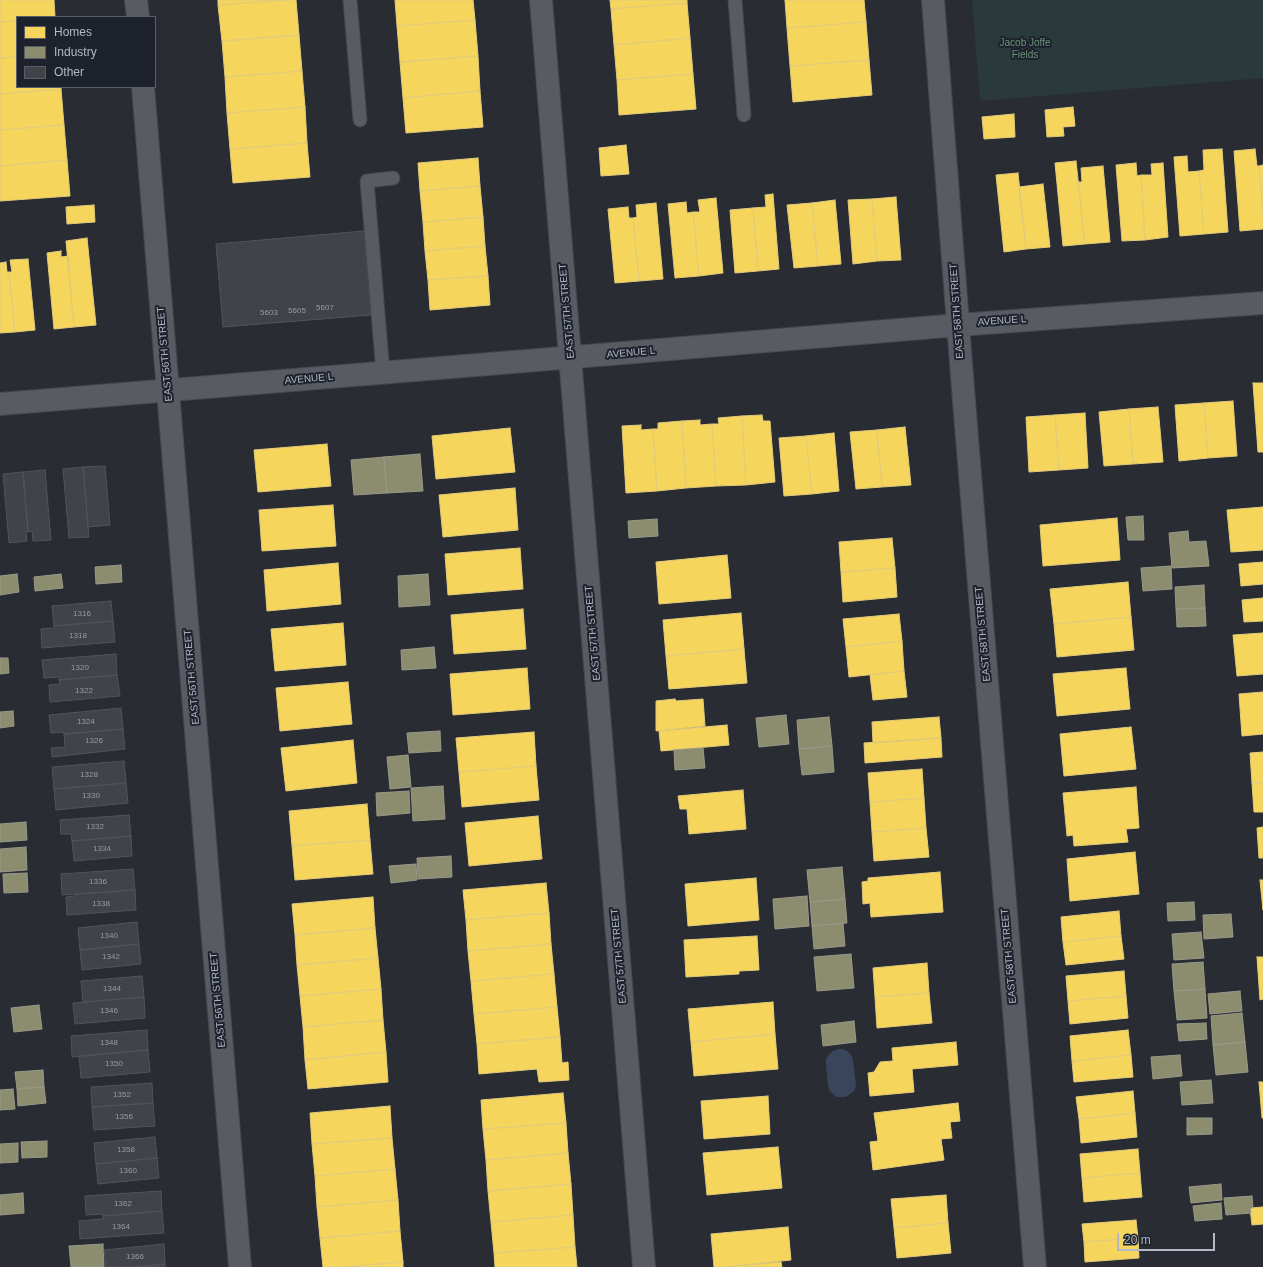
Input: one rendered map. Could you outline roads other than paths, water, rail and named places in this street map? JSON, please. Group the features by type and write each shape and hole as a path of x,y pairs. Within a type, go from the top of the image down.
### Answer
{"street":[{"path":"136,0 138,16"},
{"name":"EAST 57TH STREET","path":"541,0 644,1267"},
{"name":"EAST 58TH STREET","path":"933,0 1035,1267"},
{"name":"EAST 56TH STREET","path":"143,88 240,1267"},
{"name":"AVENUE L","path":"0,404 570,358 958,324 1263,302"}],"lane":[{"path":"350,0 360,120"},
{"path":"735,0 744,115"},
{"path":"383,373 367,181 393,178"}],"water":[{"path":"838,1049 847,1051 853,1060 856,1086 854,1091 846,1097 836,1097 829,1090 828,1085 826,1059 829,1054"}],"park label":[{"name":"Jacob Joffe Fields","path":"1025,48"}]}
